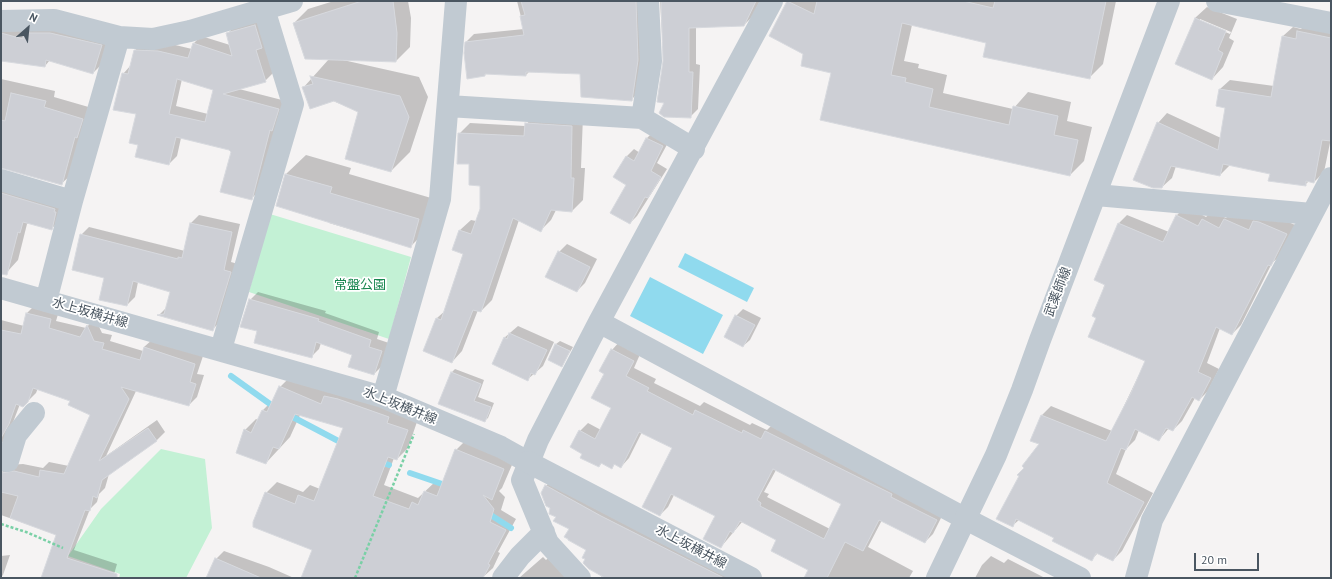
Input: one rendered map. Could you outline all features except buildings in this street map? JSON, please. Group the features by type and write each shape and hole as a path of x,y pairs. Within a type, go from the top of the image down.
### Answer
{"street":[{"path":"1,21 54,20 119,37 153,39 190,31 292,1"},
{"path":"383,397 440,199 456,1"},
{"path":"642,118 651,61 648,1"},
{"path":"580,578 548,543 522,480 528,462 599,322 694,149 772,1"},
{"name":"武薬師線","path":"937,578 996,455 1169,1"},
{"path":"1217,1 1331,23"},
{"path":"221,349 293,104 264,9"},
{"path":"46,301 72,201 119,37"},
{"path":"448,106 642,118 694,149"},
{"path":"1136,578 1152,520 1331,178"},
{"path":"1,180 72,201"},
{"path":"1096,195 1312,214"},
{"name":"水上坂横井線","path":"2,292 46,301 221,349 383,397 422,415 501,447 751,578"},
{"path":"599,322 966,519 1080,578"},
{"path":"1,460 8,461 16,435 34,413"},
{"path":"503,578 520,556 544,532"}],"path":[{"path":"355,578 422,415"},
{"path":"1,524 26,532 63,548"}],"green space":[{"name":"常盤公園","path":"270,214 411,257 389,339 249,292"},
{"path":"161,449 205,459 212,528 186,578 119,578 120,574 68,556 101,509"}],"water":[{"path":"685,253 754,288 747,302 678,267"},
{"path":"650,277 723,315 703,354 630,316"}],"waterway":[{"path":"231,376 277,409"},
{"path":"287,414 344,444"},
{"path":"378,461 389,465"},
{"path":"410,473 448,486"},
{"path":"486,512 511,528"}]}
